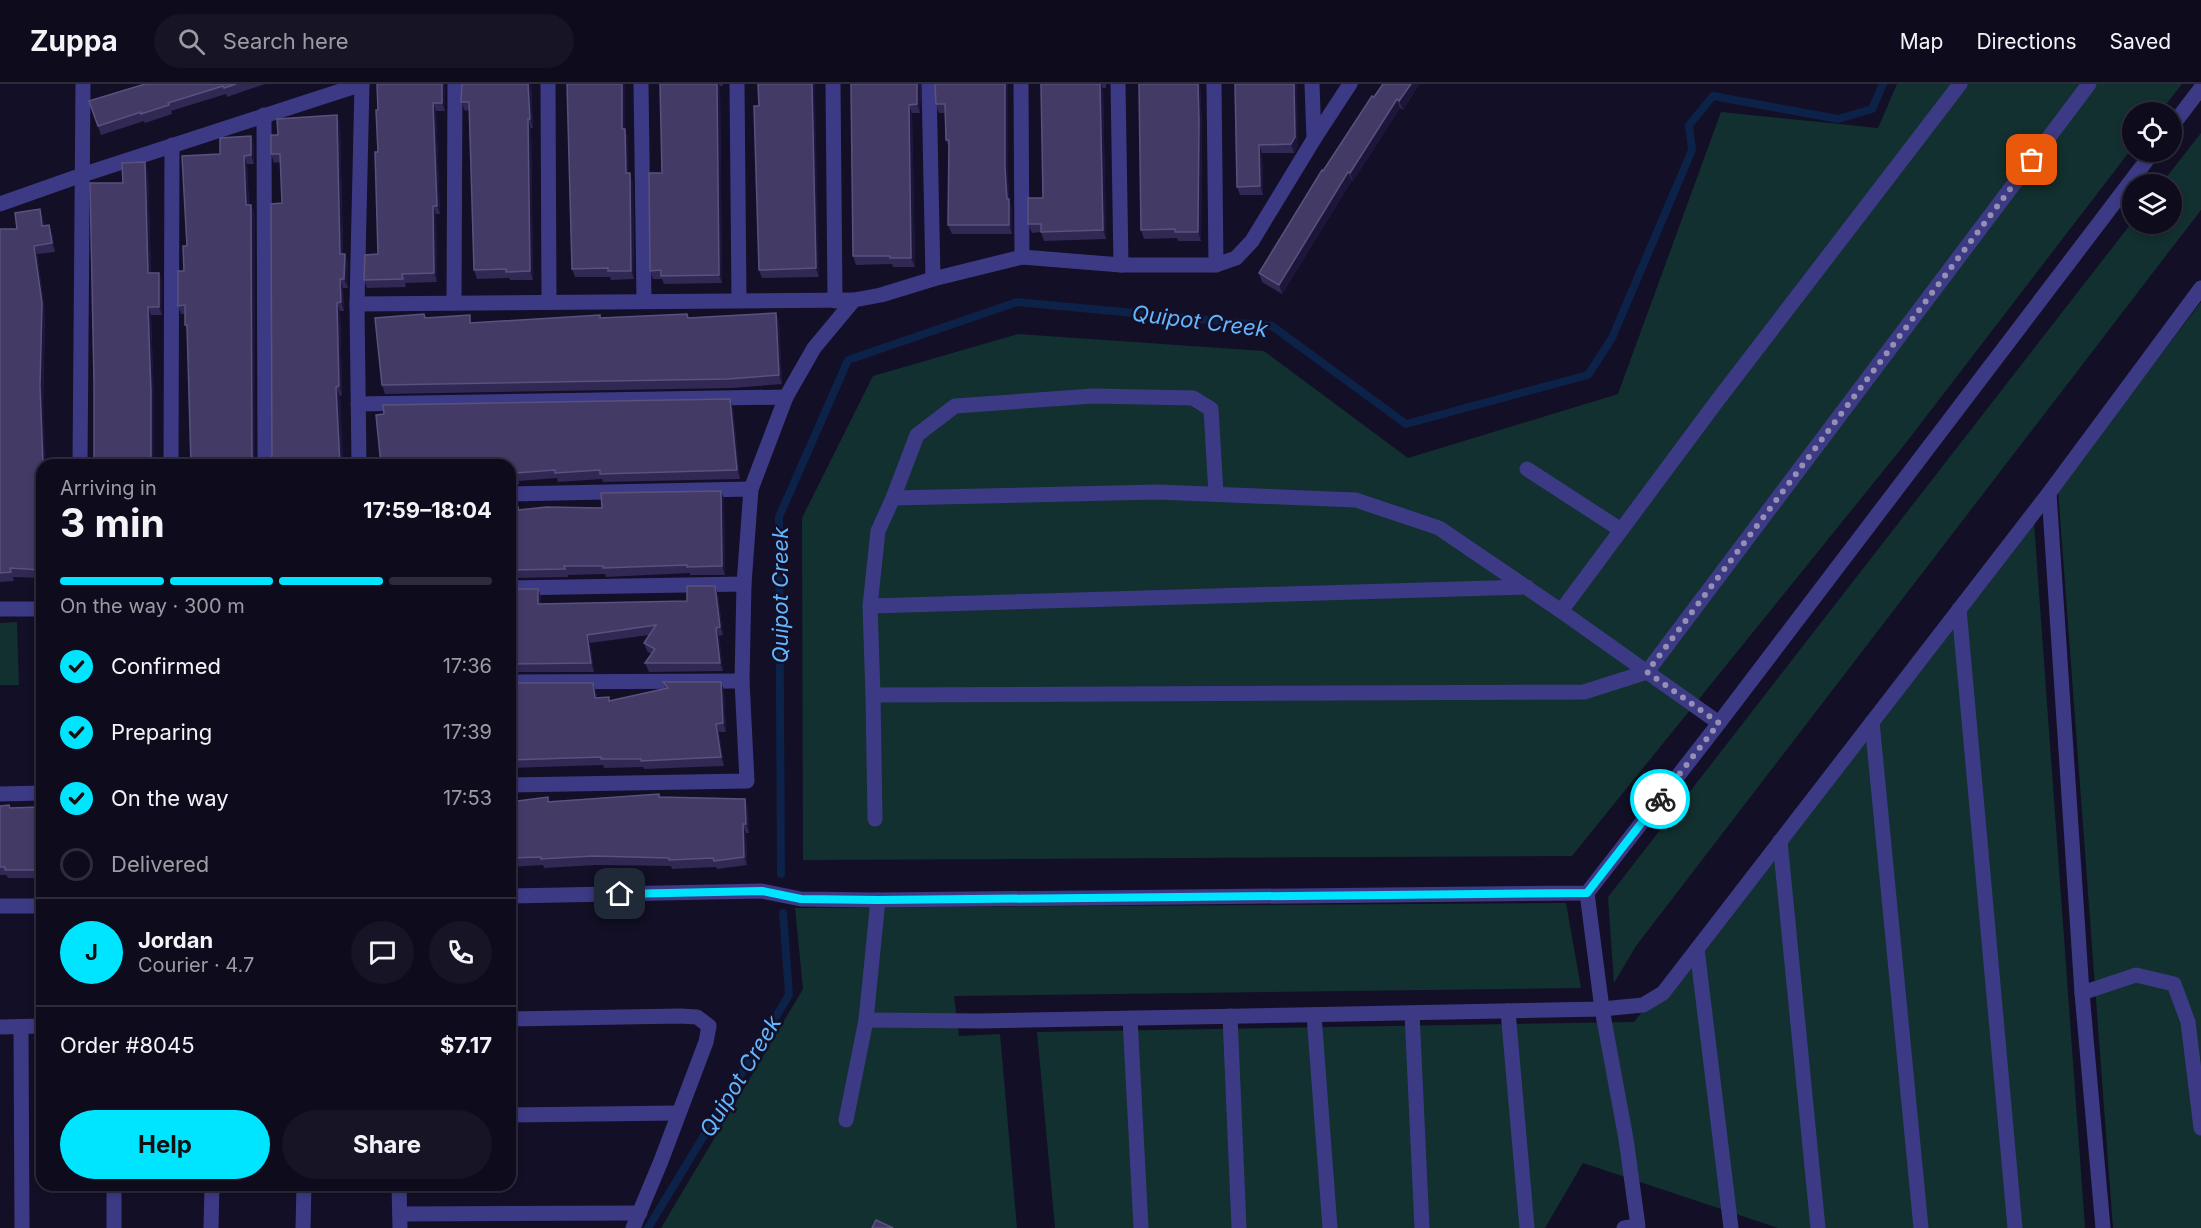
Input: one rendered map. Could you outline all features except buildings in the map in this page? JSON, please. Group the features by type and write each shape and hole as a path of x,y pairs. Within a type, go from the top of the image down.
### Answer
{"street":[{"path":"80,459 83,84"},
{"path":"0,204 362,84 357,304 359,459"},
{"path":"454,303 455,84"},
{"path":"548,84 549,302"},
{"path":"641,84 644,301"},
{"path":"737,84 739,300"},
{"path":"833,84 835,301"},
{"path":"929,84 933,279"},
{"path":"1021,84 1022,257"},
{"path":"1118,84 1121,265"},
{"path":"1214,84 1216,265"},
{"path":"1312,84 1314,139"},
{"path":"357,304 835,301 881,295 933,279 1022,257 1121,265 1216,265 1236,258 1252,241 1350,84"},
{"path":"1561,611 1960,84"},
{"path":"873,695 1584,692 1647,672 2089,84"},
{"path":"2182,113 2201,88"},
{"path":"264,115 265,459"},
{"path":"171,459 172,146"},
{"path":"1634,1227 1626,1139 1602,1009 1587,893 1719,723 2144,162"},
{"path":"866,1020 981,1021 1314,1015 1602,1009 1643,1005 1663,993 1697,950 2049,493 2201,288"},
{"path":"516,785 747,781 742,681 744,584 751,489 786,397 814,348 854,300"},
{"path":"876,819 870,606 878,531 917,435 955,406 1093,396 1193,399 1211,410 1215,494"},
{"path":"358,404 786,397"},
{"path":"1527,468 1621,530"},
{"path":"516,494 751,489"},
{"path":"893,498 1157,492 1356,500 1439,528 1527,587 1719,723"},
{"path":"2049,493 2082,993 2103,1228"},
{"path":"516,588 744,584"},
{"path":"870,606 1527,587"},
{"path":"0,609 36,609"},
{"path":"1959,609 2015,1228"},
{"path":"516,682 742,681"},
{"path":"1872,722 1921,1228"},
{"path":"0,794 36,793"},
{"path":"1780,841 1818,1228"},
{"path":"516,896 762,891 801,899 878,900 1587,893"},
{"path":"846,1120 866,1020 878,900"},
{"path":"0,906 36,906"},
{"path":"1697,950 1731,1228"},
{"path":"2082,993 2136,975 2174,984 2188,1022 2201,1128"},
{"path":"1508,1011 1527,1228"},
{"path":"1412,1013 1422,1228"},
{"path":"1314,1015 1330,1228"},
{"path":"1230,1016 1239,1228"},
{"path":"516,1019 697,1017 709,1026 706,1042 633,1228"},
{"path":"1130,1018 1141,1228"},
{"path":"21,1026 22,1228"},
{"path":"0,1027 36,1026"},
{"path":"516,1115 679,1113"},
{"path":"114,1191 114,1228"},
{"path":"211,1228 212,1191"},
{"path":"303,1228 304,1191"},
{"path":"399,1191 400,1221 640,1213"}],"green space":[{"path":"1897,84 2182,84 2168,102 2122,102 2122,161 1905,444 1572,856 803,860 802,518 873,376 1018,334 1264,351 1408,458 1618,394 1721,112 1878,128"},
{"path":"2201,133 2201,210 1636,946 1614,983 1608,897 2123,234 2182,234 2182,174 2169,174 2178,162 2182,162 2182,157"},
{"path":"2201,302 2201,1228 2113,1228 2058,490"},
{"path":"2034,523 2085,1228 1778,1228 1583,1163 1545,1228 1055,1228 1037,1032 1634,1022"},
{"path":"17,622 19,685 0,685 0,623"},
{"path":"1566,903 1581,988 954,996 959,1036 1000,1034 1017,1228 661,1228 803,989 795,908"}],"waterway":[{"name":"Quipot Creek","path":"781,874 779,517 848,360 1017,302 1272,326 1406,424 1588,375 1612,338 1692,150 1689,125 1713,96 1838,119 1872,109 1883,84"},
{"name":"Quipot Creek","path":"648,1228 789,995 783,913"}],"way so far":[{"path":"1660,799 1719,723 1647,672 2032,160"}],"route":[{"path":"620,894 762,891 801,899 878,900 1587,893 1660,799"}]}
